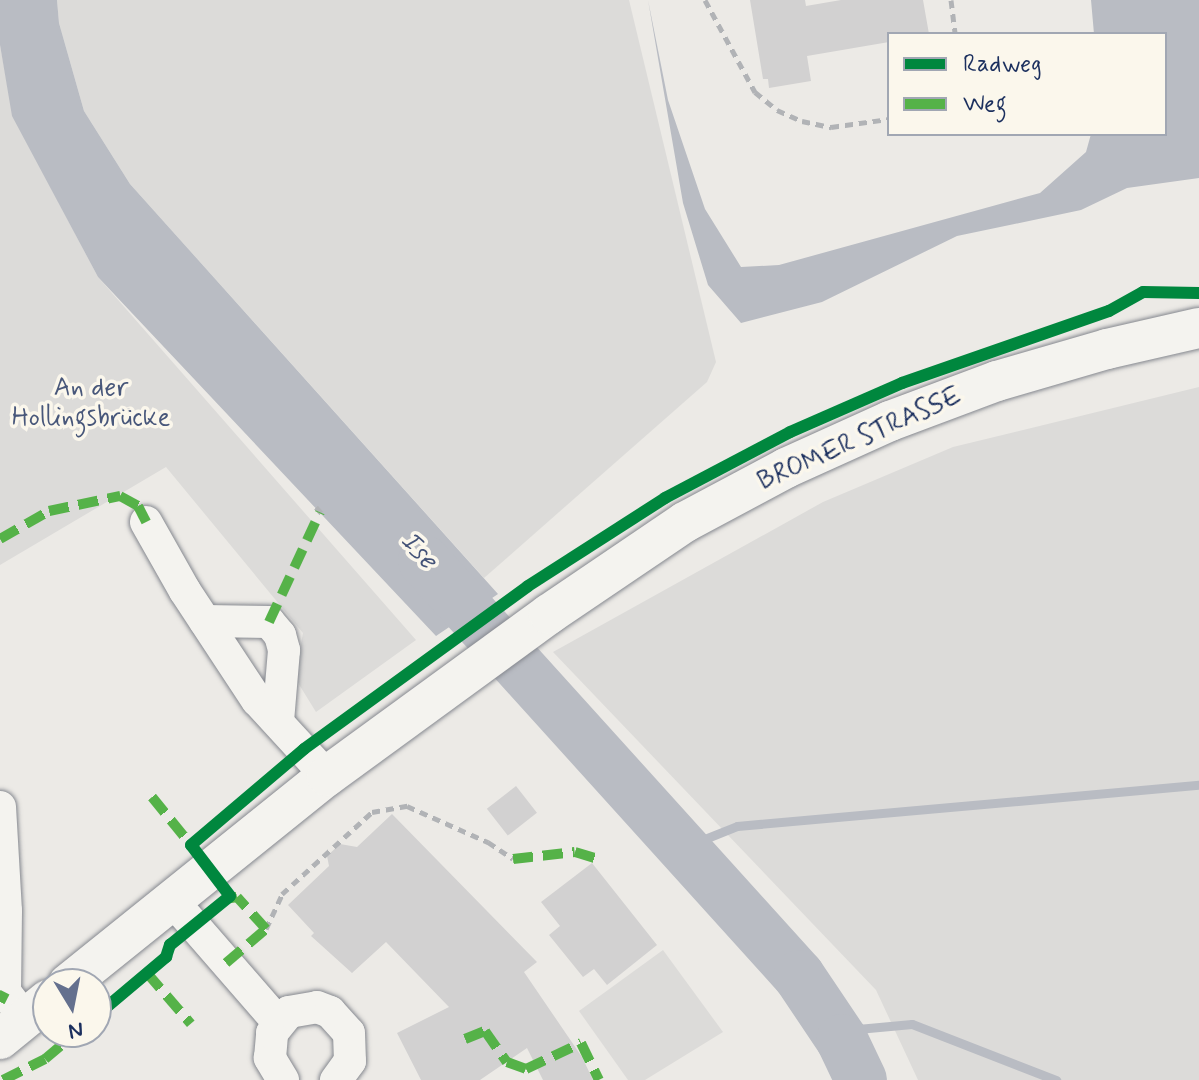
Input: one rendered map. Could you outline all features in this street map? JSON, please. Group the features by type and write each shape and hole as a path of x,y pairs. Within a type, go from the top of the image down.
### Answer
{"main road":[{"name":"BROMER STRASSE","path":"87,968 327,776 455,680 685,522 786,468 890,421 997,381 1107,349 1199,328"}],"lane":[{"path":"146,522 257,700 327,776"},
{"path":"205,621 269,622 280,635 284,650 278,722"},
{"path":"0,807 6,911 5,992 24,1019"},
{"path":"171,899 278,1022"},
{"path":"283,1080 270,1058 272,1033 278,1022 303,1007 330,1012 341,1021 352,1046 350,1061 336,1080"}],"path":[{"path":"705,0 755,92 777,110 802,121 831,127 887,119"},
{"path":"951,0 955,32"},
{"path":"316,507 324,516"},
{"path":"266,929 282,894 372,812 407,806 488,842 513,859"}],"green space":[{"path":"57,0 629,0 716,362 707,382 484,578 130,184 84,111 59,23"},
{"name":"An der Hollingsbrücke","path":"0,45 13,116 98,277 416,640 316,712 295,678 303,633 166,467 0,565"},
{"path":"1199,387 1199,1080 918,1080 876,990 553,652 823,502 953,447"},
{"path":"663,950 723,1032 645,1080 628,1080 579,1011"}],"water":[{"path":"0,0 57,0 59,23 84,111 130,184 498,594 436,636 98,277 12,116 0,45"},
{"path":"648,0 668,100 705,209 741,267 779,265 1040,193 1086,152 1090,136 1167,136 1167,32 1094,32 1091,0 1199,0 1199,178 1127,188 1081,210 957,236 822,302 741,323 708,285 683,203"}],"building":[{"path":"750,0 805,0 806,6 841,0 923,0 929,32 887,32 887,42 807,56 811,81 769,88 768,79 763,79"},
{"path":"516,786 537,813 508,836 487,809"},
{"path":"392,814 537,962 524,972 582,1057 593,1080 543,1080 527,1048 480,1080 421,1080 397,1033 449,1007 386,942 352,973 311,936 314,933 288,905 329,866 327,856 340,844 357,847"},
{"path":"592,863 657,945 607,985 594,969 583,977 549,935 560,926 541,902"}],"waterway":[{"name":"Ise","path":"424,561 799,976 842,1040 861,1080"},
{"path":"682,848 737,826 1199,785"},
{"path":"836,1031 912,1024 1056,1080"}],"marked path":[{"path":"0,539 49,511 120,496 138,506 146,522"},
{"path":"269,622 320,512"},
{"path":"152,797 191,845 195,841"},
{"path":"513,859 575,852 601,860"},
{"path":"226,899 237,897 266,929 226,963"},
{"path":"147,973 191,1024"},
{"path":"0,1002 5,992"},
{"path":"465,1039 485,1031 507,1062 526,1069 581,1043 599,1080"},
{"path":"3,1080 45,1059 58,1048"}],"cycle path":[{"path":"112,1003 166,957 170,945 230,896 191,845 304,749 528,586 665,498 790,432 902,383 1109,311 1143,292 1199,293"}]}
